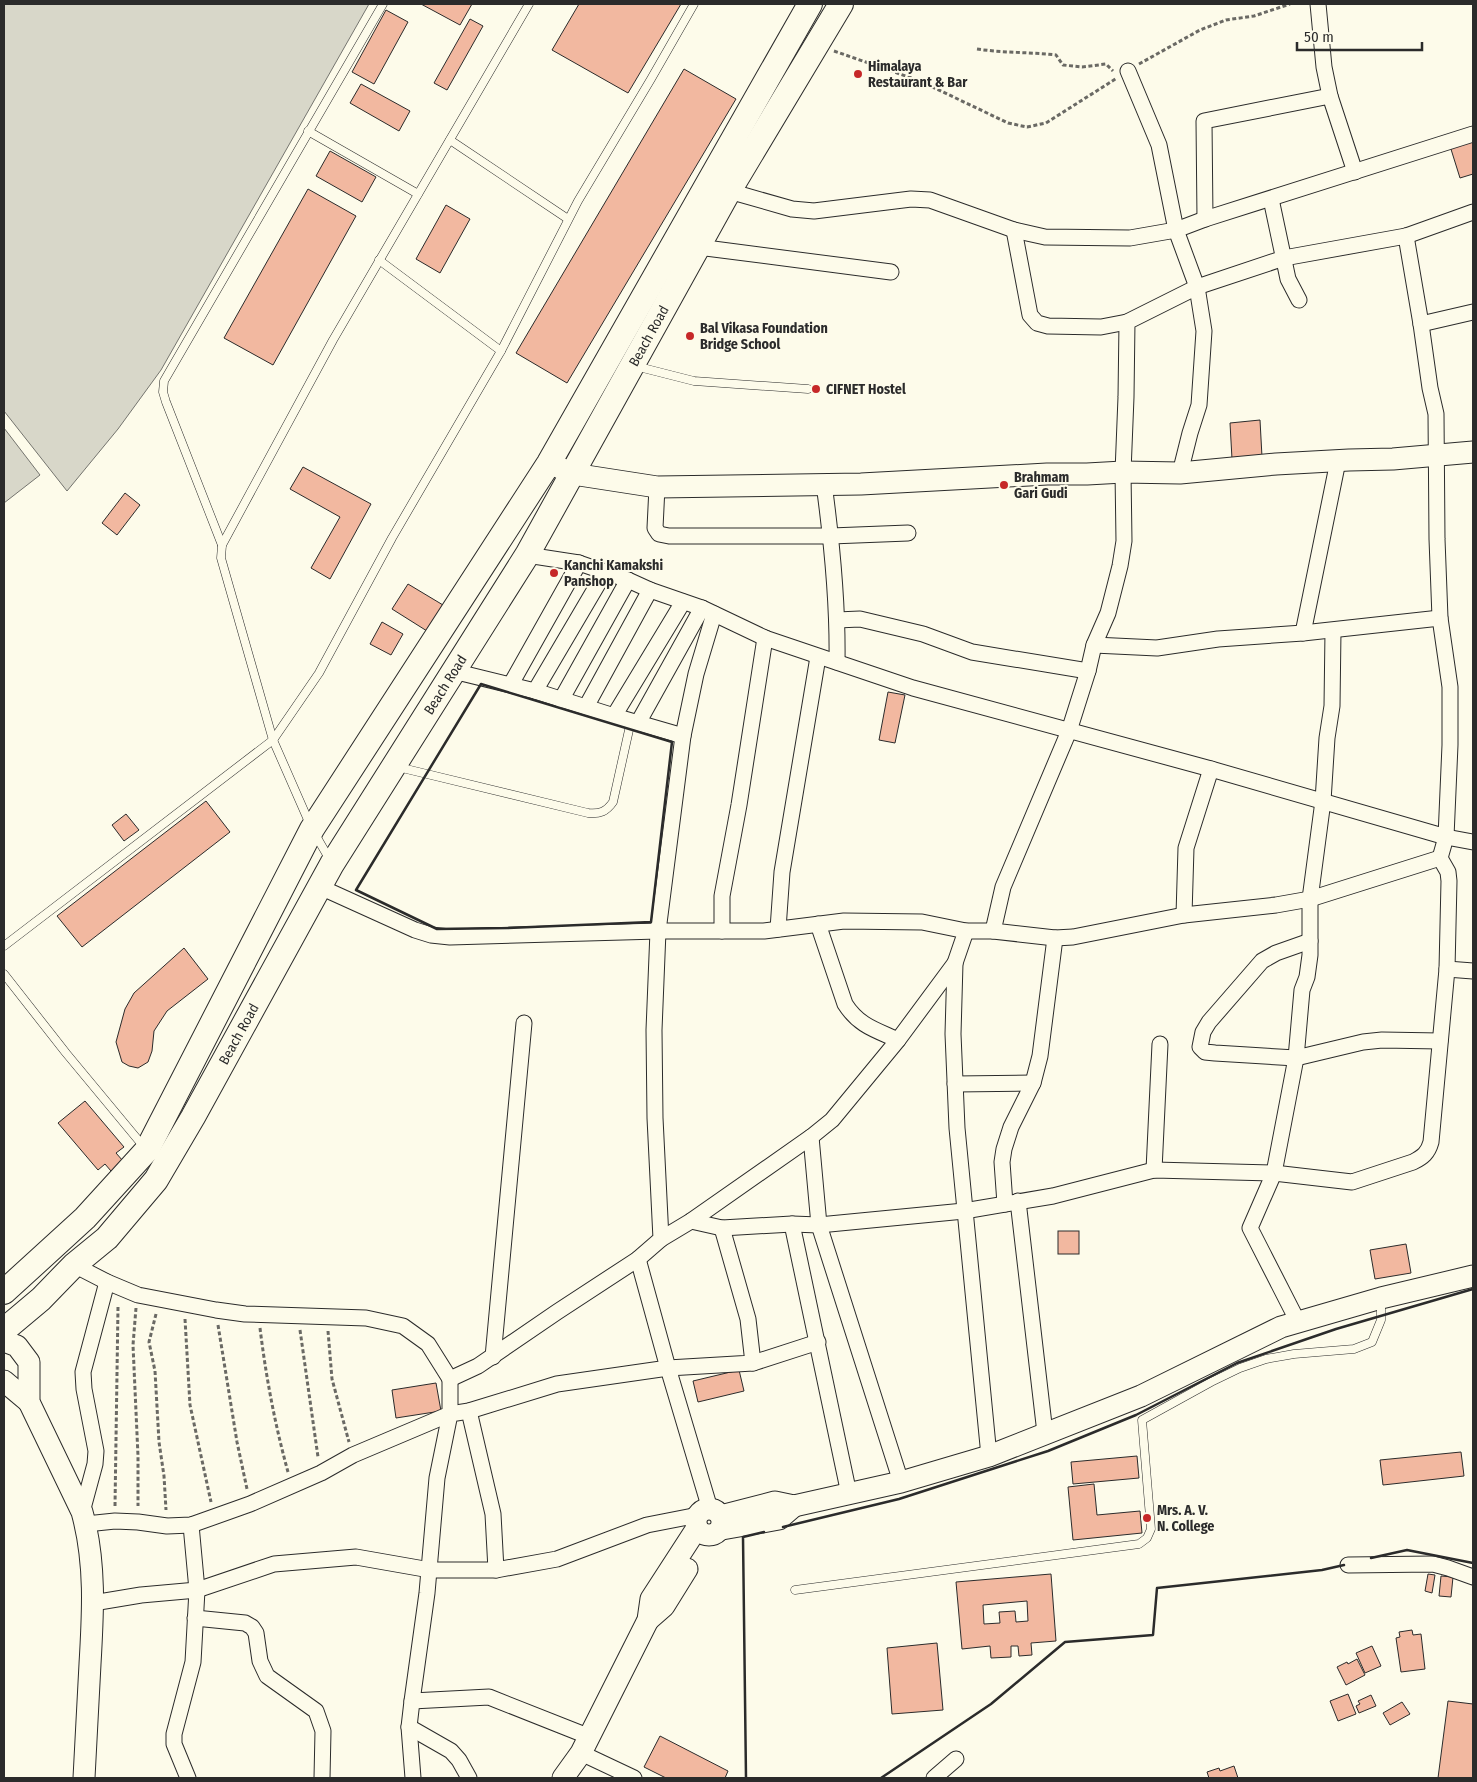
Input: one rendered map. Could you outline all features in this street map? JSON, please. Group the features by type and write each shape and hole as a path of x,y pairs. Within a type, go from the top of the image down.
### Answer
{"main road":[{"name":"Beach Road","path":"4,1292 85,1218 146,1150 312,829 549,463 810,4"},
{"name":"Beach Road","path":"4,1330 41,1299 74,1265 107,1238 156,1180 198,1108 332,864 527,555 729,191 841,4"}],"street":[{"path":"1318,4 1324,67 1330,96 1356,172"},
{"path":"1128,71 1159,145 1176,230 1197,287 1204,331 1199,405 1180,473"},
{"path":"1205,219 1204,121 1330,96"},
{"path":"729,191 792,209 814,211 911,198 930,200 1014,230 1045,237 1130,238 1176,230 1205,219 1473,134"},
{"path":"1271,199 1288,279 1299,300"},
{"path":"1014,230 1030,315 1037,323 1048,326 1100,327 1127,322 1197,287 1284,258 1406,236 1473,212"},
{"path":"691,1220 722,1228 792,1224 819,1225 964,1211 1053,1196 1154,1170 1274,1173 1352,1182 1423,1157 1432,1142 1447,969 1449,881 1448,872 1440,858 1446,837 1450,745 1450,686 1440,618 1436,414 1430,388 1406,236"},
{"path":"698,247 891,272"},
{"path":"1421,324 1473,312"},
{"path":"993,931 1003,887 1069,731 1094,645 1108,613 1120,566 1124,541 1123,472 1127,322"},
{"path":"549,463 573,474 657,487 861,484 1047,474 1180,473 1276,464 1436,456 1473,452"},
{"path":"1303,634 1338,461"},
{"path":"824,484 832,536 837,620 837,662"},
{"path":"657,487 655,528 659,534 669,536 832,536 908,533"},
{"path":"527,555 579,563 708,611 765,638 913,688 1211,769 1446,837 1473,842"},
{"path":"511,684 579,563"},
{"path":"535,691 605,572"},
{"path":"562,700 628,580"},
{"path":"586,707 650,590"},
{"path":"614,716 683,602"},
{"path":"635,722 708,611"},
{"path":"661,1239 655,1118 654,1030 658,931 683,736 708,611"},
{"path":"1094,645 1157,648 1218,639 1303,634 1440,618"},
{"path":"837,620 860,619 923,634 972,652 1088,671"},
{"path":"1298,1322 1250,1228 1274,1173 1296,1058 1302,990 1307,977 1310,955 1310,899 1323,802 1327,738 1332,706 1333,631"},
{"path":"722,931 722,896 739,805 765,638"},
{"path":"778,929 782,872 818,657"},
{"path":"453,671 511,684 683,736"},
{"path":"1184,915 1186,848 1211,769"},
{"path":"320,887 415,930 431,935 450,937 658,931 764,931 844,922 922,922 966,931 993,931 1055,938 1073,937 1184,915 1276,905 1310,899 1440,858"},
{"path":"818,924 845,1004 852,1015 862,1024 898,1040"},
{"path":"966,931 955,963 953,1034 956,1128 989,1456"},
{"path":"1045,1434 1012,1203 1002,1162 1004,1149 1012,1127 1033,1083 1040,1056 1055,938"},
{"path":"1310,941 1276,953 1262,961 1209,1022 1200,1047 1205,1052 1296,1058 1364,1042 1382,1040 1440,1041"},
{"path":"450,1379 478,1366 556,1312 638,1259 661,1239 811,1137 832,1120 898,1040 955,963"},
{"path":"1447,969 1473,971"},
{"path":"493,1356 524,1023"},
{"path":"1154,1170 1160,1044"},
{"path":"955,1084 1033,1083"},
{"path":"811,1137 819,1225 901,1482"},
{"path":"792,1224 849,1494"},
{"path":"722,1228 748,1319 753,1363"},
{"path":"638,1259 709,1522"},
{"path":"74,1265 112,1285 138,1295 216,1310 258,1315 366,1318 404,1326 428,1344 450,1379 450,1414 437,1478 430,1570 409,1727 413,1778"},
{"path":"93,1603 141,1595 197,1590 274,1564 356,1557 430,1570 496,1570 557,1559 647,1524 709,1522 775,1502 794,1506 901,1482 989,1456 1141,1396 1281,1327 1382,1298 1473,1276"},
{"path":"84,1518 96,1451 84,1389 83,1372 112,1285"},
{"path":"4,1341 17,1346 29,1362 29,1402"},
{"path":"84,1518 167,1526 191,1526 250,1504 292,1484 321,1473 353,1455 450,1414 469,1411 557,1384 668,1368 753,1363 818,1342"},
{"path":"4,1381 29,1402 84,1518 91,1565 93,1603 84,1778"},
{"path":"469,1411 493,1514 496,1570"},
{"path":"563,1778 585,1745 648,1620 651,1599 709,1522"},
{"path":"188,1778 174,1744 174,1734 193,1662 197,1590 191,1526"},
{"path":"1348,1565 1433,1564 1473,1577"},
{"path":"195,1618 245,1623 252,1627 256,1633 260,1661 266,1676 316,1710 322,1731 322,1778"},
{"path":"412,1701 489,1697 585,1745 634,1778"},
{"path":"409,1727 451,1751 470,1778"},
{"path":"934,1778 956,1759"}],"lane":[{"path":"222,545 166,402 163,392 164,381 383,4"},
{"path":"332,864 312,829 273,740 221,558 222,545 333,340 529,4"},
{"path":"4,946 273,740 319,673 392,538 501,351 568,219 694,4"},
{"path":"308,131 418,194"},
{"path":"450,140 568,219"},
{"path":"380,260 501,351"},
{"path":"633,365 694,381 808,389"},
{"path":"394,766 588,813 599,814 608,809 612,802 635,722"},
{"path":"4,974 146,1150"},
{"path":"795,1590 1139,1544 1147,1538 1151,1529 1142,1420 1211,1382 1240,1368 1266,1359 1294,1354 1354,1349 1372,1342 1381,1320 1382,1298"}],"path":[{"path":"1128,71 1200,30 1226,20 1254,16 1290,4"},
{"path":"817,45 920,81 1008,123 1026,127 1046,123 1119,76 1106,64 1082,67 1063,65 1056,55 1030,52 1004,53 977,49"},
{"path":"112,1285 115,1522"},
{"path":"138,1295 132,1345 138,1456 138,1522"},
{"path":"160,1299 149,1342 155,1371 167,1526"},
{"path":"184,1303 190,1405 214,1518"},
{"path":"216,1310 236,1442 250,1504"},
{"path":"258,1315 265,1367 278,1435 292,1484"},
{"path":"299,1316 321,1473"},
{"path":"327,1317 332,1379 353,1455"}],"shaded area":[{"path":"4,4 369,4 161,370 118,429 67,491 4,411"},
{"path":"4,428 40,475 4,503"}],"building":[{"path":"421,4 472,4 460,25"},
{"path":"579,4 681,4 628,93 552,50"},
{"path":"386,10 408,22 374,84 352,72"},
{"path":"470,19 483,26 447,90 434,83"},
{"path":"684,69 736,99 567,383 516,353"},
{"path":"361,84 410,111 399,131 350,103"},
{"path":"1473,139 1473,174 1460,178 1450,146"},
{"path":"330,151 376,177 362,202 316,176"},
{"path":"308,189 356,216 273,365 224,338"},
{"path":"446,205 470,219 440,273 416,259"},
{"path":"1260,420 1262,457 1232,459 1230,423"},
{"path":"303,467 371,504 330,579 311,568 340,517 290,489"},
{"path":"125,493 140,505 117,535 102,523"},
{"path":"408,584 443,605 427,631 392,609"},
{"path":"382,622 403,634 391,655 370,644"},
{"path":"888,692 905,695 895,743 879,740"},
{"path":"206,801 230,832 82,947 57,916"},
{"path":"126,814 139,830 124,841 112,825"},
{"path":"184,948 208,979 167,1011 154,1031 152,1051 148,1062 138,1068 129,1066 122,1062 116,1042 125,1009 134,993"},
{"path":"85,1101 124,1147 116,1153 123,1161 111,1171 105,1164 98,1170 58,1123"},
{"path":"1058,1231 1079,1231 1079,1254 1058,1254"},
{"path":"1406,1244 1411,1273 1375,1279 1370,1250"},
{"path":"739,1370 744,1391 698,1402 693,1381"},
{"path":"436,1383 441,1411 396,1418 392,1390"},
{"path":"1461,1452 1464,1476 1383,1485 1380,1460"},
{"path":"1137,1456 1139,1478 1073,1484 1071,1462"},
{"path":"1094,1484 1097,1515 1140,1511 1142,1533 1073,1540 1068,1487"},
{"path":"1051,1574 1056,1641 1031,1643 1032,1655 1019,1656 1018,1646 1011,1646 1011,1657 991,1658 990,1646 962,1649 956,1582","holes":["1027,1601 1028,1621 1016,1622 1015,1611 999,1612 1000,1623 984,1624 983,1605"]},
{"path":"1428,1574 1435,1575 1432,1593 1425,1591"},
{"path":"1441,1576 1453,1577 1451,1597 1439,1596"},
{"path":"1412,1630 1413,1635 1421,1634 1425,1669 1401,1672 1396,1638 1400,1637 1399,1632"},
{"path":"937,1643 943,1710 892,1714 887,1648"},
{"path":"1372,1646 1381,1666 1365,1673 1356,1653"},
{"path":"1357,1659 1365,1675 1346,1685 1337,1667"},
{"path":"1348,1694 1356,1714 1338,1721 1330,1701"},
{"path":"1371,1695 1376,1706 1359,1713 1356,1706 1360,1704 1358,1701"},
{"path":"1448,1701 1473,1704 1473,1778 1438,1778"},
{"path":"1402,1702 1410,1714 1390,1725 1383,1713"},
{"path":"660,1736 728,1771 725,1778 666,1778 644,1767"},
{"path":"1234,1766 1238,1778 1209,1778 1207,1772 1219,1768 1220,1771"}],"wall":[{"path":"481,684 672,742 651,922 437,929 356,890 481,684"},
{"path":"783,1527 899,1499 1048,1451 1136,1415 1237,1363 1336,1329 1473,1289"},
{"path":"746,1778 743,1537 764,1532"},
{"path":"1371,1558 1407,1550 1473,1563"},
{"path":"881,1778 991,1704 1065,1642 1153,1635 1157,1588 1322,1570 1344,1565"}],"place":[{"name":"Himalaya Restaurant & Bar","path":"858,74"},
{"name":"Bal Vikasa Foundation Bridge School","path":"690,336"},
{"name":"CIFNET Hostel","path":"816,389"},
{"name":"Brahmam Gari Gudi","path":"1004,485"},
{"name":"Kanchi Kamakshi Panshop","path":"554,573"},
{"name":"Mrs. A. V. N. College","path":"1147,1518"}]}
